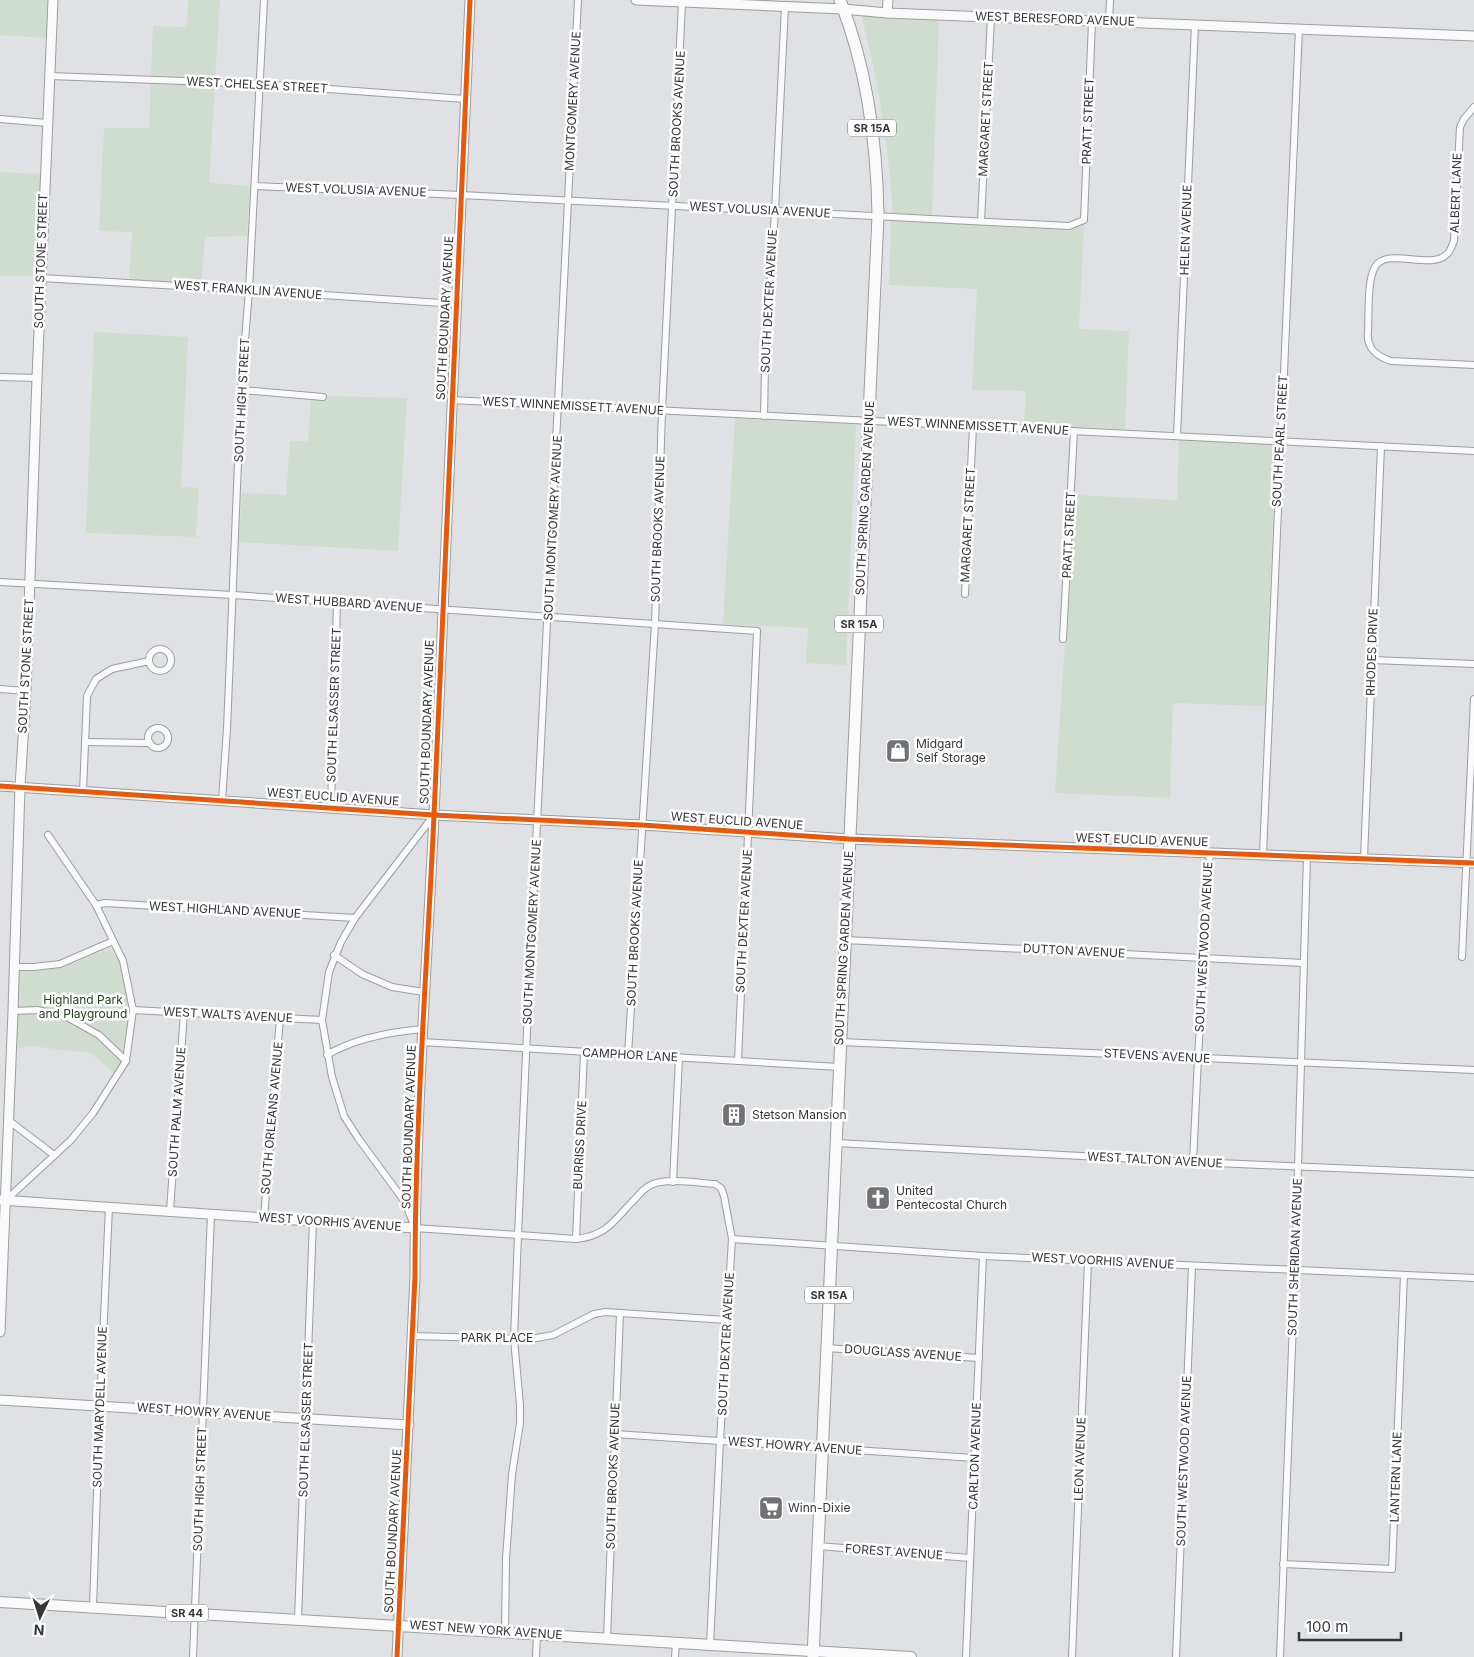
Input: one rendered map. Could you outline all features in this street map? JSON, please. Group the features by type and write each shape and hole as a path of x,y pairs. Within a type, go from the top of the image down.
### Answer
{"highway":[{"name":"SOUTH SPRING GARDEN AVENUE","path":"813,1654 878,216 870,112 859,60 841,4"}],"main road":[{"name":"WEST NEW YORK AVENUE","path":"0,1602 710,1644 813,1654 911,1657"}],"street":[{"name":"SOUTH STONE STREET","path":"0,1332 3,1200 15,967 20,787 26,690 53,0"},
{"name":"SOUTH HIGH STREET","path":"222,800 241,390 249,290 264,0"},
{"name":"SOUTH BOUNDARY AVENUE","path":"397,1657 415,1276 422,1029 434,815 470,0"},
{"name":"MONTGOMERY AVENUE","path":"568,201 578,0"},
{"name":"WEST BERESFORD AVENUE","path":"637,0 785,6 841,4 887,12 1474,36"},
{"path":"887,12 888,0"},
{"path":"1109,22 1110,0"},
{"name":"SOUTH BROOKS AVENUE","path":"628,1055 655,624 662,411 682,3"},
{"name":"SOUTH DEXTER AVENUE","path":"764,416 785,6"},
{"name":"MARGARET STREET","path":"981,221 991,17"},
{"name":"PRATT STREET","path":"1084,220 1092,21"},
{"name":"HELEN AVENUE","path":"1177,436 1195,25"},
{"name":"SOUTH PEARL STREET","path":"1263,854 1299,28"},
{"name":"WEST CHELSEA STREET","path":"50,76 260,84 465,99"},
{"name":"ALBERT LANE","path":"1474,107 1460,127 1454,241 1449,253 1442,258 1432,260 1393,258 1383,260 1376,265 1371,277 1367,338 1370,348 1380,357 1391,361 1474,365"},
{"path":"0,119 47,123"},
{"name":"WEST VOLUSIA AVENUE","path":"255,186 1069,226 1084,220"},
{"name":"SOUTH MONTGOMERY AVENUE","path":"505,1632 506,1559 512,1474 520,1423 514,1339 518,1235 568,201"},
{"name":"WEST FRANKLIN AVENUE","path":"41,278 456,304"},
{"path":"0,376 37,378"},
{"path":"241,390 323,397"},
{"name":"WEST WINNEMISSETT AVENUE","path":"451,400 1474,451"},
{"name":"MARGARET STREET","path":"965,594 973,426"},
{"name":"PRATT STREET","path":"1063,639 1074,431"},
{"name":"RHODES DRIVE","path":"1364,858 1381,446"},
{"name":"WEST HUBBARD AVENUE","path":"0,582 233,595 758,631"},
{"name":"SOUTH ELSASSER STREET","path":"331,807 337,602"},
{"name":"SOUTH DEXTER AVENUE","path":"738,1061 758,631"},
{"path":"1372,660 1474,664"},
{"path":"83,792 87,696 96,679 112,669 149,661"},
{"path":"0,689 26,690"},
{"path":"1462,958 1471,863 1474,699"},
{"path":"85,742 150,743"},
{"name":"WEST EUCLID AVENUE","path":"0,786 434,815 642,825 849,839 1471,863"},
{"path":"415,1228 405,1202 344,1116 332,1077 322,1020 329,972 340,942 434,815"},
{"path":"3,1200 71,1140 92,1113 126,1061 134,1010 123,961 96,905 48,835"},
{"name":"SOUTH WESTWOOD AVENUE","path":"1193,1162 1210,852"},
{"name":"SOUTH SHERIDAN AVENUE","path":"1280,1657 1295,1271 1307,856"},
{"name":"WEST HIGHLAND AVENUE","path":"96,905 104,903 356,918"},
{"name":"DUTTON AVENUE","path":"845,940 1303,963"},
{"path":"15,967 34,968 60,964 113,941"},
{"path":"334,955 362,974 392,987 424,992"},
{"path":"13,1011 38,1010 66,1016 99,1035 126,1061"},
{"name":"WEST WALTS AVENUE","path":"134,1010 322,1020"},
{"name":"SOUTH PALM AVENUE","path":"170,1211 184,1012"},
{"name":"SOUTH ORLEANS AVENUE","path":"264,1218 280,1018"},
{"path":"327,1055 341,1046 371,1037 422,1029"},
{"name":"CAMPHOR LANE","path":"422,1042 839,1067"},
{"name":"STEVENS AVENUE","path":"840,1042 1474,1070"},
{"name":"BURRISS DRIVE","path":"576,1239 584,1052"},
{"path":"673,1182 679,1058"},
{"path":"8,1120 54,1155"},
{"name":"WEST TALTON AVENUE","path":"836,1143 1193,1162 1474,1174"},
{"name":"WEST VOORHIS AVENUE","path":"3,1200 576,1239 590,1237 604,1231 642,1190 653,1184 673,1182 715,1184 721,1188 724,1195"},
{"name":"SOUTH DEXTER AVENUE","path":"710,1644 732,1239 724,1195"},
{"name":"SOUTH MARYDELL AVENUE","path":"93,1608 109,1207"},
{"name":"SOUTH HIGH STREET","path":"193,1657 211,1214"},
{"name":"SOUTH ELSASSER STREET","path":"298,1619 313,1221"},
{"name":"WEST VOORHIS AVENUE","path":"732,1239 983,1256 1474,1278"},
{"name":"CARLTON AVENUE","path":"966,1657 983,1256"},
{"name":"LEON AVENUE","path":"1072,1657 1088,1261"},
{"name":"SOUTH WESTWOOD AVENUE","path":"1176,1657 1192,1266"},
{"name":"LANTERN LANE","path":"1283,1564 1392,1569 1404,1275"},
{"name":"PARK PLACE","path":"412,1336 531,1339 553,1335 594,1314 605,1312 727,1320"},
{"name":"SOUTH BROOKS AVENUE","path":"607,1638 620,1314"},
{"name":"DOUGLASS AVENUE","path":"826,1348 979,1358"},
{"name":"WEST HOWRY AVENUE","path":"0,1400 409,1425"},
{"name":"WEST HOWRY AVENUE","path":"615,1434 974,1458"},
{"name":"FOREST AVENUE","path":"818,1546 970,1558"},
{"path":"536,1657 537,1634"},
{"path":"675,1657 676,1642"}],"green space":[{"path":"0,0 49,0 48,38 0,35"},
{"path":"188,0 220,0 215,78 151,76 153,26 187,27"},
{"path":"861,14 939,19 932,215 892,213 883,122"},
{"path":"151,84 215,86 209,183 250,186 247,236 205,237 201,283 129,279 132,232 99,231 104,128 149,128"},
{"path":"0,172 41,174 37,276 0,276"},
{"path":"891,220 1069,230 1084,225 1079,329 1129,331 1125,429 1024,424 1026,391 972,390 977,289 889,285"},
{"path":"94,332 188,337 181,487 199,488 196,537 86,533"},
{"path":"327,396 407,398 398,551 239,542 242,493 286,495 290,441 308,441 311,400 326,401"},
{"path":"735,418 856,424 846,665 806,663 808,628 723,624"},
{"path":"1179,440 1276,445 1265,706 1173,703 1170,798 1055,793 1065,643 1067,643 1074,495 1177,500"},
{"name":"Highland Park and Playground","path":"109,949 117,957 122,970 128,1003 124,1052 114,1073 91,1053 31,1046 14,1049 19,972 62,968"}],"cycle path":[{"path":"397,1657 415,1276 419,1103 434,815 470,0"},
{"path":"0,786 434,815 642,825 849,839 1474,863"}],"place":[{"name":"Midgard Self Storage","path":"898,751"},
{"name":"Stetson Mansion","path":"734,1115"},
{"name":"United Pentecostal Church","path":"878,1198"},
{"name":"Winn-Dixie","path":"771,1508"}]}
